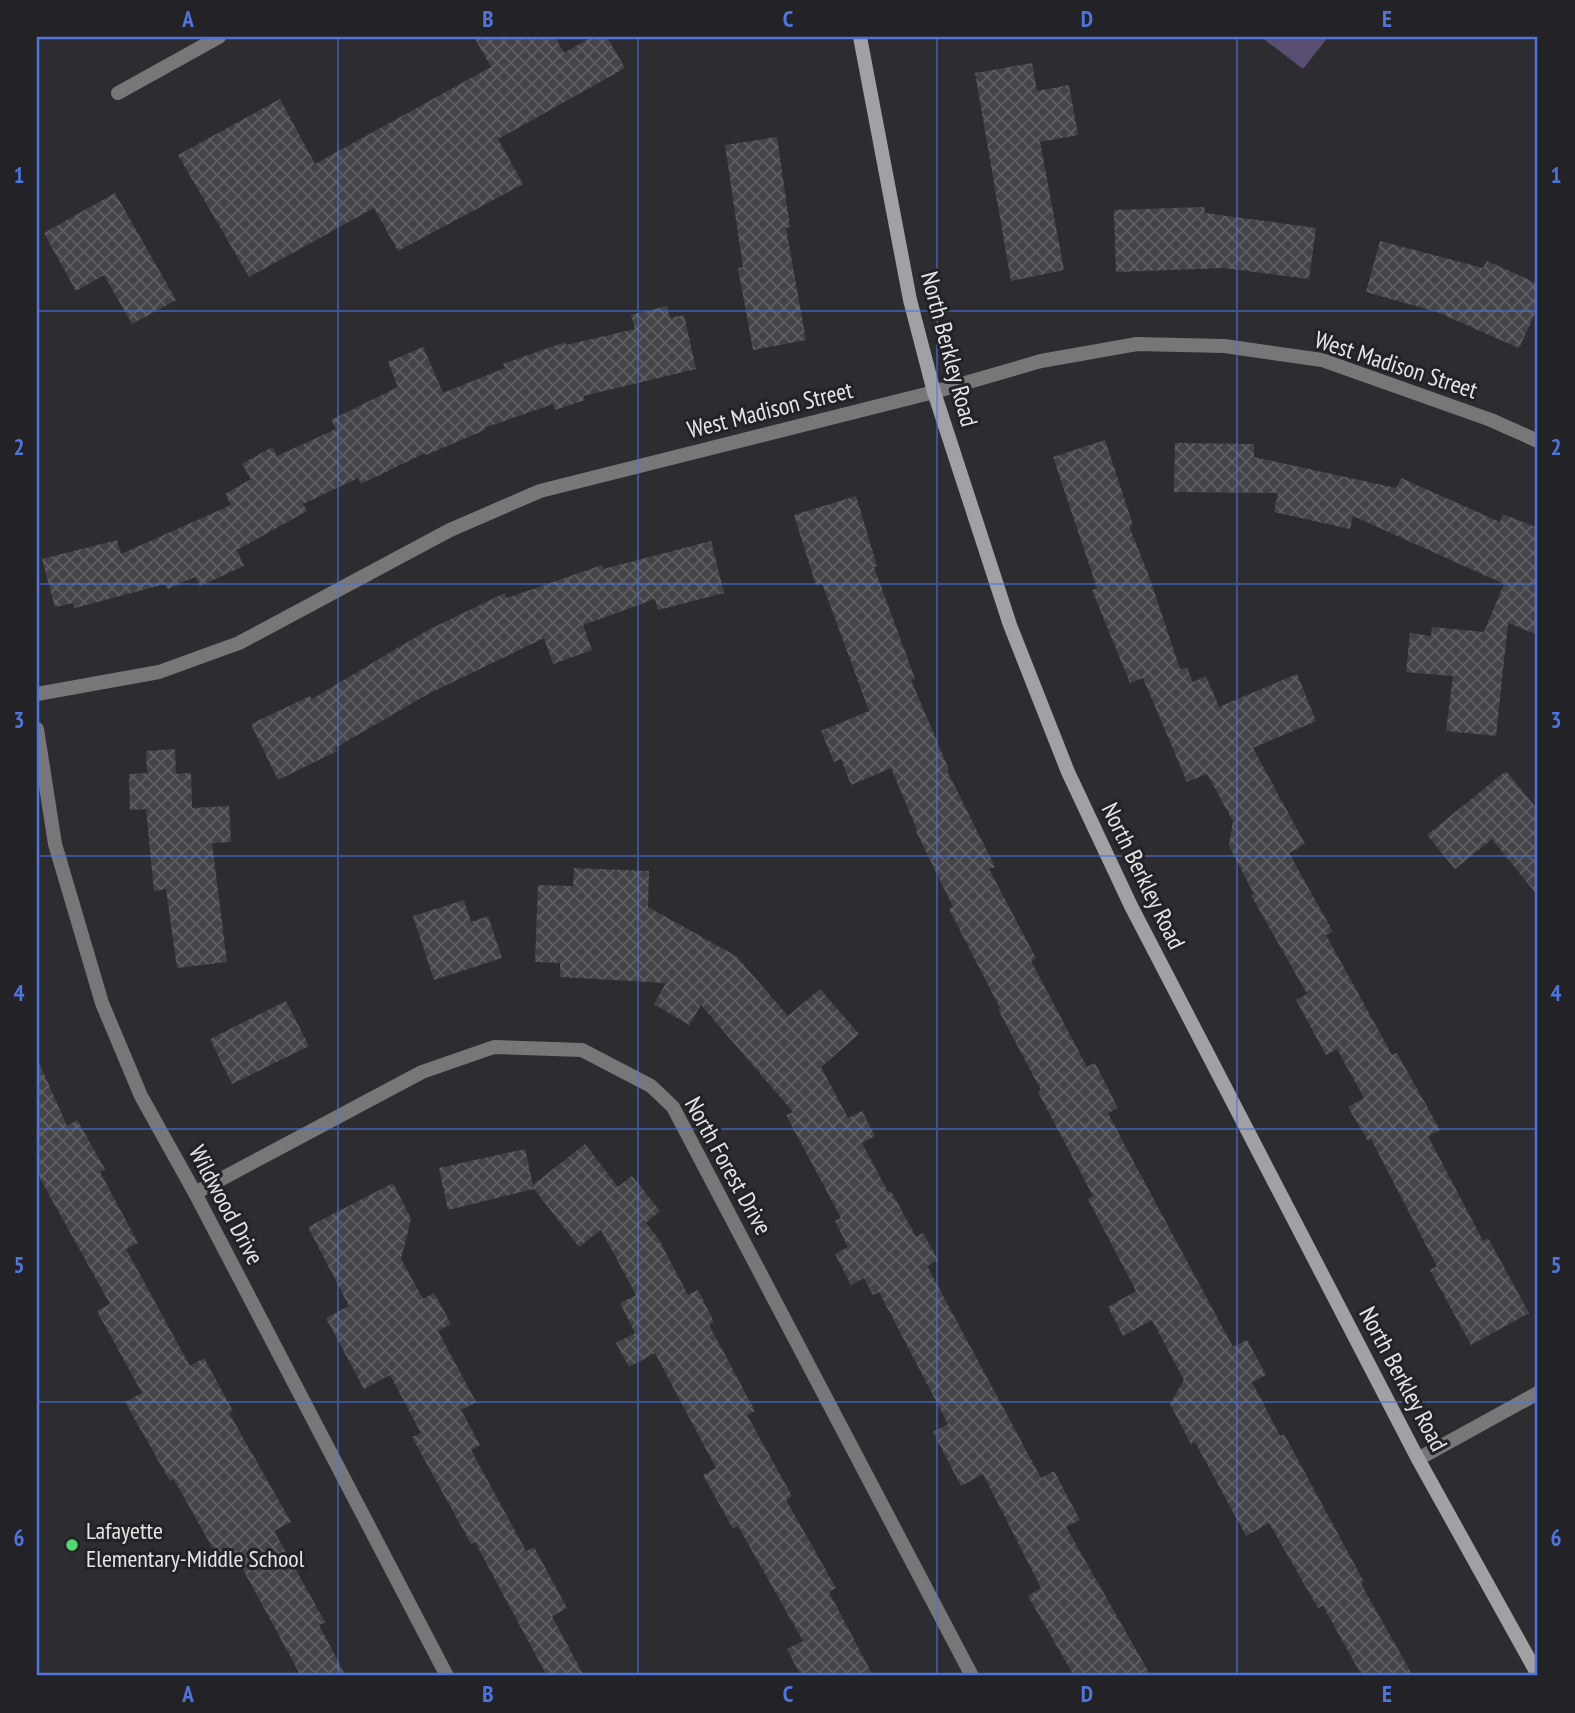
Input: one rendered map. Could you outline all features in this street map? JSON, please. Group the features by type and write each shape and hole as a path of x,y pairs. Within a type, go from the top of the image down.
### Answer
{"street":[{"path":"118,93 219,37"},
{"name":"North Berkley Road","path":"860,37 909,299 934,392 1010,625 1069,772 1130,906 1418,1459 1538,1675"},
{"name":"West Madison Street","path":"37,694 159,672 239,643 450,530 540,491 934,392 1041,361 1137,344 1224,346 1322,360 1491,420 1538,441"},
{"name":"Wildwood Drive","path":"37,729 55,844 102,1003 141,1096 195,1193 447,1676"},
{"name":"North Forest Drive","path":"195,1193 422,1072 494,1047 582,1050 651,1086 673,1107 972,1676"},
{"path":"1418,1459 1538,1393"}],"shaded area":[{"path":"1261,37 1328,37 1303,69"}],"building":[{"path":"474,37 555,37 564,53 592,37 607,37 625,68 498,139 523,184 398,251 374,208 249,277 178,155 280,99 315,164 491,67"},
{"path":"1032,63 1037,91 1069,85 1078,135 1040,142 1064,270 1011,281 975,73"},
{"path":"777,137 790,227 786,228 806,340 753,350 738,268 743,267 725,145"},
{"path":"115,193 176,300 132,324 104,275 76,291 44,233"},
{"path":"1204,207 1205,213 1316,228 1309,279 1224,268 1116,272 1114,210"},
{"path":"1380,241 1483,268 1487,261 1538,284 1538,307 1519,348 1437,312 1366,292"},
{"path":"667,306 670,318 684,315 696,369 583,396 585,400 555,410 553,404 484,428 485,430 426,455 425,453 361,484 358,478 303,504 307,511 237,550 244,566 200,586 195,577 168,589 165,584 75,608 73,603 55,607 42,559 117,540 121,554 231,505 225,494 251,479 242,464 272,447 277,456 336,429 331,420 398,387 388,362 423,347 443,393 505,368 503,364 565,342 566,345 635,329 631,315"},
{"path":"1105,440 1133,525 1129,526 1180,669 1187,668 1193,682 1206,676 1219,707 1297,674 1316,721 1253,748 1305,844 1289,853 1333,932 1326,935 1392,1055 1397,1053 1440,1130 1428,1136 1483,1241 1488,1238 1529,1313 1471,1345 1430,1270 1437,1266 1371,1139 1368,1141 1348,1107 1364,1098 1337,1049 1326,1055 1296,1000 1307,994 1251,895 1254,894 1229,846 1233,821 1207,774 1187,782 1143,678 1130,683 1092,590 1097,588 1053,457"},
{"path":"1175,443 1254,444 1254,457 1396,488 1401,478 1500,522 1503,514 1538,528 1538,635 1508,623 1496,736 1446,731 1453,676 1406,672 1410,633 1431,636 1432,627 1484,632 1504,584 1353,516 1350,529 1274,512 1278,493 1174,492"},
{"path":"856,496 877,566 874,567 915,679 911,680 949,770 947,771 995,867 989,869 1036,958 1031,961 1087,1067 1095,1063 1118,1108 1108,1113 1233,1347 1247,1340 1266,1375 1252,1382 1280,1436 1284,1434 1364,1582 1361,1584 1413,1676 1362,1676 1323,1606 1318,1608 1269,1523 1246,1536 1195,1442 1191,1444 1170,1404 1184,1380 1152,1320 1123,1336 1108,1307 1136,1291 1088,1199 1093,1196 1038,1092 1041,1090 949,909 953,907 916,831 891,768 851,785 841,759 834,762 821,731 869,711 822,583 816,585 794,515"},
{"path":"711,541 724,593 658,610 655,599 583,625 592,650 553,664 544,638 428,694 335,748 337,751 278,780 251,724 310,696 312,699 428,630 505,593 507,598 602,565 603,569"},
{"path":"175,749 176,774 191,773 192,808 229,806 231,842 212,843 227,962 177,968 166,889 154,891 146,809 130,810 129,774 147,773 146,751"},
{"path":"1506,771 1538,810 1538,896 1492,839 1455,869 1427,835"},
{"path":"574,868 649,871 648,907 736,956 788,1016 820,989 859,1034 821,1067 848,1118 862,1111 875,1136 862,1143 916,1237 923,1233 938,1260 927,1266 1041,1478 1054,1471 1080,1520 1066,1527 1151,1676 1074,1676 1028,1596 1041,1588 983,1474 961,1486 933,1432 948,1424 879,1292 873,1295 864,1278 851,1285 835,1254 848,1247 835,1221 841,1218 786,1115 793,1112 701,1005 689,1025 654,1004 666,983 560,977 560,963 535,962 538,885 573,886"},
{"path":"464,900 471,922 488,916 502,958 434,980 413,916"},
{"path":"286,1001 309,1046 232,1084 210,1039"},
{"path":"37,1058 67,1126 77,1120 105,1169 100,1172 138,1243 126,1249 190,1366 204,1358 233,1411 229,1413 291,1522 274,1531 325,1622 319,1625 346,1676 301,1676 234,1553 220,1561 173,1478 170,1481 125,1402 142,1393 97,1311 110,1304 37,1173"},
{"path":"585,1144 618,1187 632,1176 660,1211 646,1223 658,1238 688,1295 698,1290 714,1322 709,1325 755,1411 747,1415 792,1496 786,1500 836,1588 829,1592 873,1676 801,1676 787,1649 803,1641 738,1526 733,1529 703,1475 716,1468 655,1353 629,1367 616,1343 635,1333 620,1303 636,1295 601,1230 579,1247 534,1189 448,1210 439,1168 525,1149 533,1185"},
{"path":"393,1183 411,1219 401,1259 423,1299 434,1293 451,1324 438,1331 476,1402 461,1410 480,1445 471,1450 526,1551 534,1547 567,1608 552,1616 584,1676 547,1676 475,1542 471,1544 412,1437 421,1433 390,1375 364,1389 326,1318 349,1306 308,1227"}],"place":[{"name":"Lafayette Elementary-Middle School","path":"72,1545"}]}
